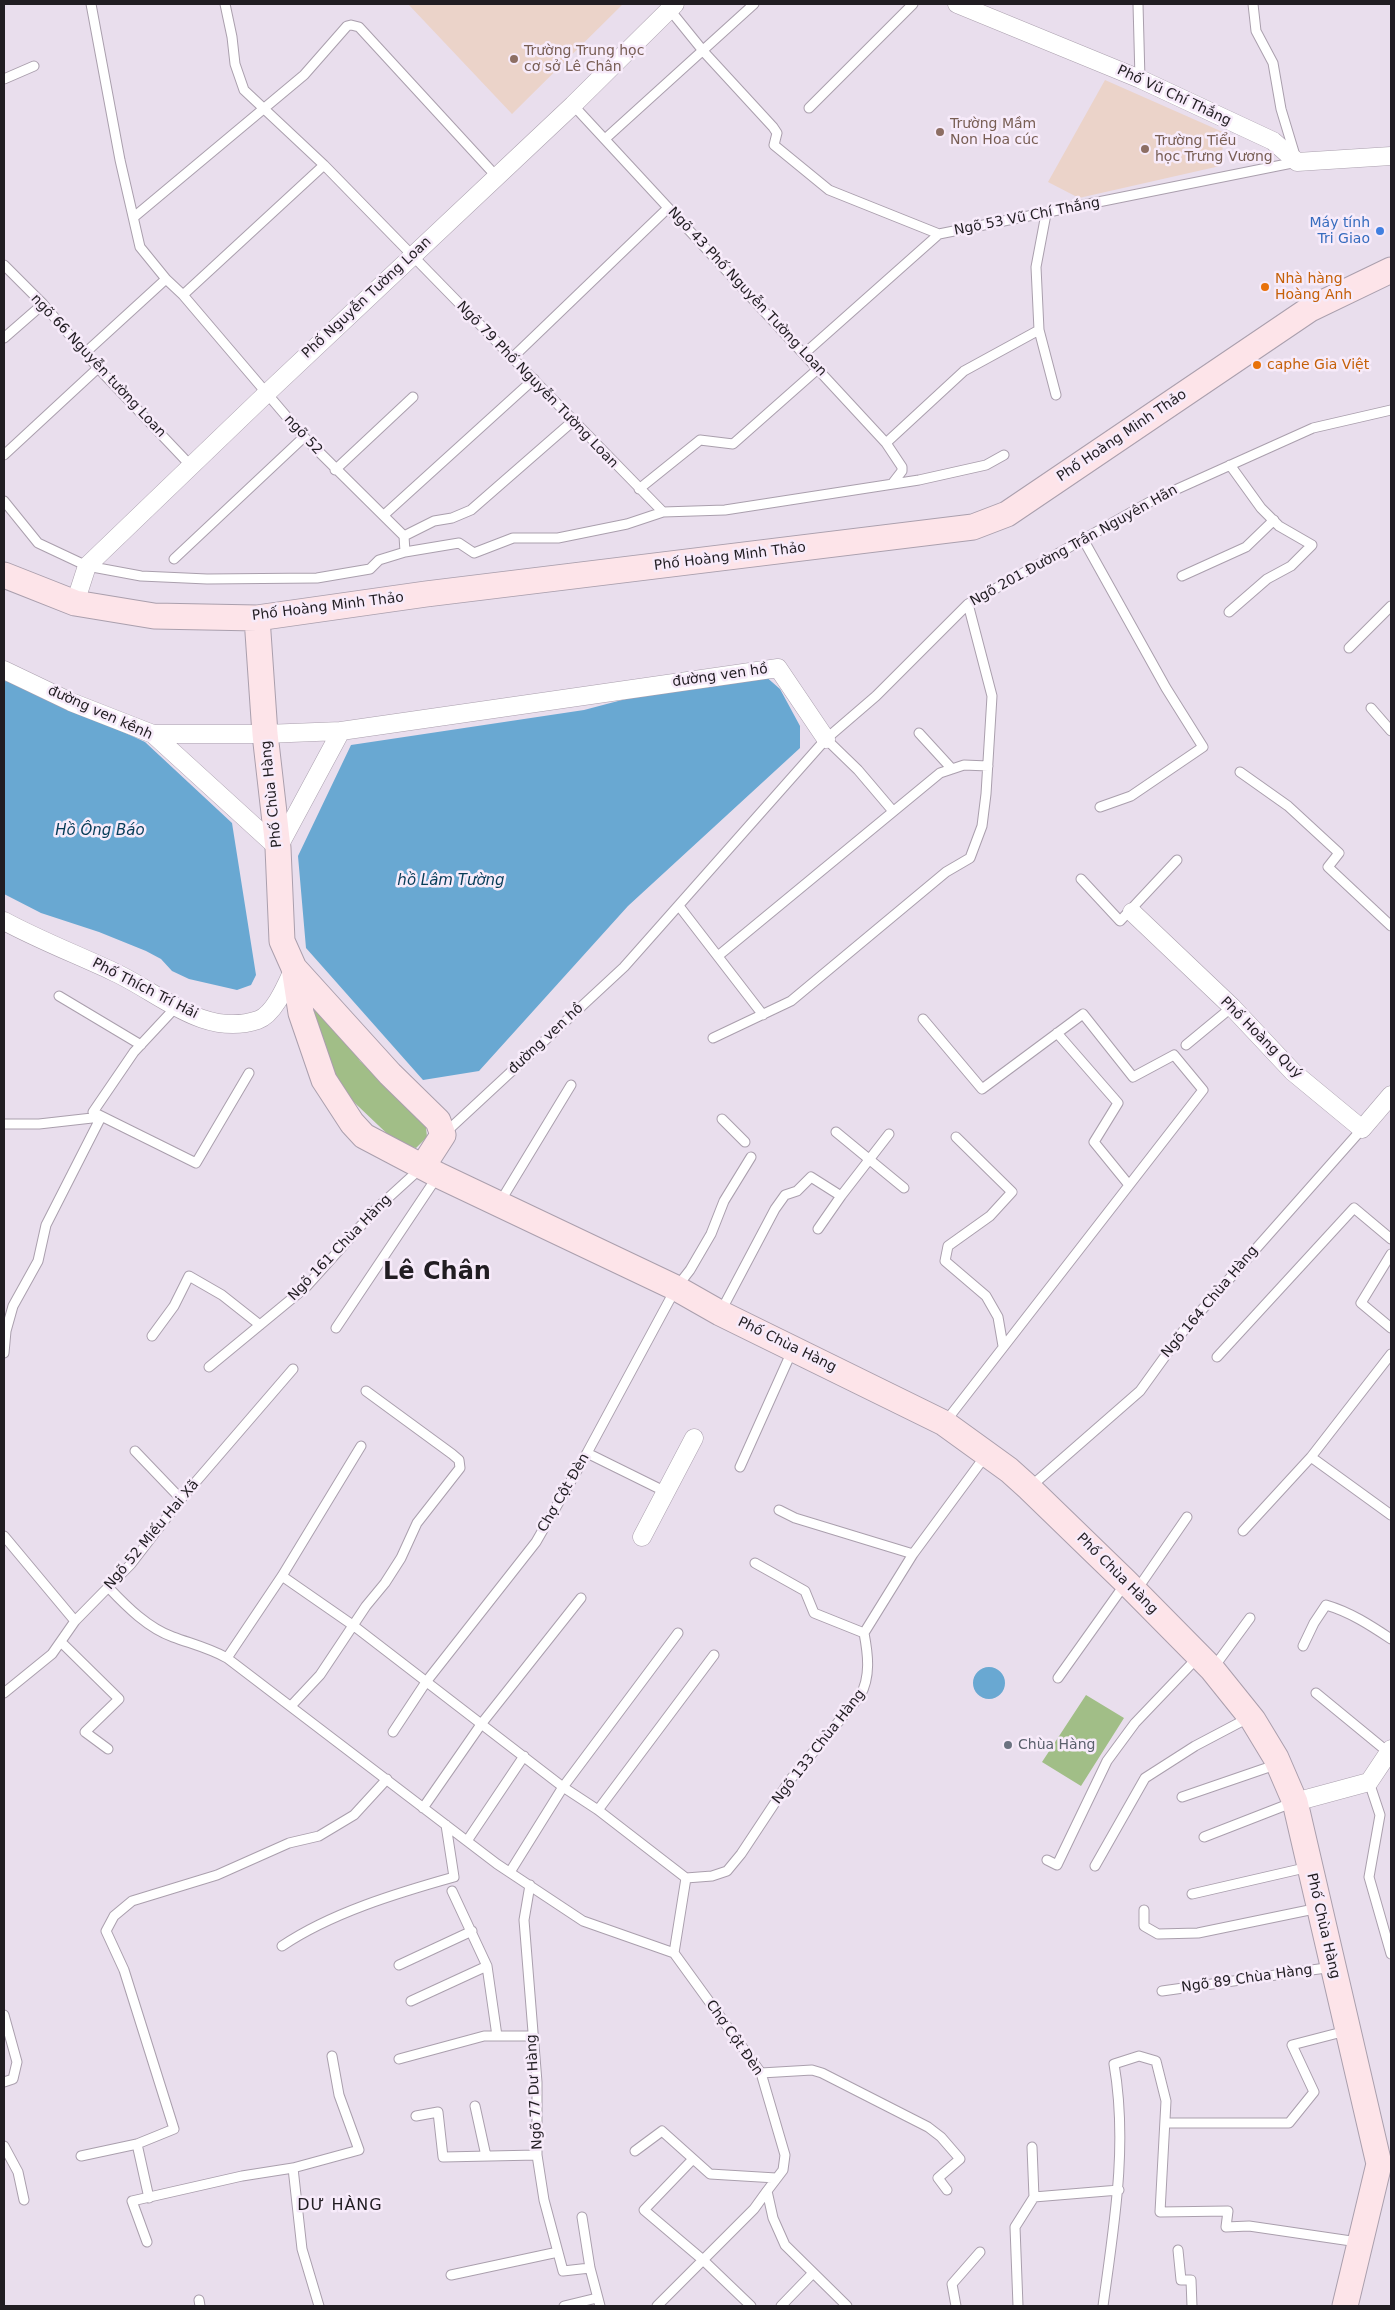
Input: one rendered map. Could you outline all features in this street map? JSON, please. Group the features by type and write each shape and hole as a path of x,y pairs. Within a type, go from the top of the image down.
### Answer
{"street":[{"name":"Phố Vũ Chí Thắng","path":"957,4 1140,79 1273,141 1297,162"},
{"name":"Phố Nguyễn Tường Loan","path":"75,603 87,566 496,176 574,105 672,7"},
{"path":"1297,162 1391,156"},
{"name":"Phố Hoàng Minh Thảo","path":"4,575 75,603 154,616 256,618 436,593 973,528 1007,514 1310,309 1391,270"},
{"name":"Phố Chùa Hàng","path":"256,618 265,734 278,848 282,941 294,968 301,1013 324,1080 352,1123 364,1136 431,1171 676,1288 720,1313 944,1423 1009,1470 1029,1488 1206,1663 1250,1717 1278,1764 1295,1802 1348,2030 1385,2162 1360,2242 1345,2306"},
{"name":"đường ven hồ","path":"341,731 778,668 826,739"},
{"name":"đường ven kênh","path":"4,670 71,702 153,734 278,848"},
{"path":"153,734 265,734 341,731"},
{"path":"278,848 341,731"},
{"name":"Phố Hoàng Quý","path":"1132,912 1232,1007 1293,1072 1362,1128"},
{"name":"Phố Thích Trí Hải","path":"4,921 117,973 175,1008 217,1022 235,1024 260,1019 278,1002 294,968"},
{"name":"Phố Chùa Hàng","path":"294,968 390,1074 438,1122 443,1135"},
{"path":"1362,1128 1391,1095"},
{"path":"431,1171 443,1135"},
{"path":"642,1537 694,1438"},
{"path":"1295,1802 1369,1782 1390,1751"}],"lane":[{"name":"ngõ 52","path":"91,4 120,160 140,247 304,437 335,470 404,536"},
{"name":"Ngõ 79 Phố Nguyễn Tường Loan","path":"225,4 235,64 244,90 324,165 511,359 534,379 663,512"},
{"path":"605,139 704,52 754,4"},
{"path":"809,108 912,4"},
{"path":"1138,4 1140,79"},
{"path":"1253,4 1256,32 1273,63 1281,109 1297,162"},
{"name":"Ngõ 53 Vũ Chí Thắng","path":"672,7 704,52 774,127 776,147 828,190 939,234 1297,162"},
{"path":"134,217 263,108 304,76 347,26 355,25 496,176"},
{"path":"4,79 34,66"},
{"name":"Ngõ 43 Phố Nguyễn Tường Loan","path":"574,105 819,368 886,444 902,467 902,471 892,484"},
{"path":"183,295 324,165"},
{"path":"511,359 668,208"},
{"path":"1046,214 1036,268 1039,330 1056,395"},
{"path":"805,353 939,234"},
{"name":"ngõ 66 Nguyễn tường Loan","path":"4,265 43,304 98,368 192,467"},
{"path":"85,353 166,279"},
{"path":"4,338 43,304"},
{"path":"886,444 964,371 1039,330"},
{"path":"4,455 98,368"},
{"path":"639,489 700,440 733,444 819,368"},
{"path":"384,515 534,379"},
{"path":"335,470 413,397"},
{"name":"Ngõ 201 Đường Trần Nguyên Hãn","path":"826,739 876,696 968,604 1155,499 1313,428 1391,410"},
{"path":"405,552 404,536 434,521 452,518 471,510 573,421"},
{"path":"174,559 304,437"},
{"path":"4,501 38,543 87,566 141,576 207,579 317,578 370,568 379,560 405,552 459,543 474,553 513,538 558,538 626,524 663,512 725,510 892,484 986,465 1004,455"},
{"path":"1229,612 1267,579 1291,566 1312,545 1274,520 1256,501 1230,465"},
{"path":"1182,576 1246,547 1274,520"},
{"path":"1082,539 1166,688 1203,747 1131,796 1100,808"},
{"path":"713,1038 792,1001 946,872 970,858 982,826 992,696 968,604"},
{"path":"1349,648 1391,606"},
{"path":"1371,708 1391,731"},
{"path":"919,732 952,769"},
{"path":"826,739 858,770 892,810"},
{"name":"đường ven hồ","path":"443,1135 624,967 826,739"},
{"path":"718,956 892,810 940,773 964,766 988,766"},
{"path":"1240,772 1288,806 1339,853 1328,867 1391,926"},
{"path":"1081,879 1120,921 1132,912 1177,860"},
{"path":"680,906 763,1015"},
{"path":"1384,920 1391,912"},
{"path":"59,996 141,1045"},
{"path":"1186,1045 1232,1007"},
{"path":"175,1008 141,1045 92,1112 196,1163 249,1073"},
{"path":"923,1019 982,1089 1083,1014 1133,1077 1174,1055 1204,1090 944,1423"},
{"path":"1057,1033 1118,1103 1094,1142 1129,1185"},
{"path":"499,1204 571,1085"},
{"path":"4,1124 39,1124 101,1117"},
{"path":"4,1353 6,1331 13,1306 38,1261 46,1225 101,1117"},
{"path":"722,1119 744,1142"},
{"name":"Ngõ 164 Chùa Hàng","path":"1029,1488 1140,1391 1184,1330 1362,1128"},
{"path":"836,1132 904,1188"},
{"path":"818,1228 868,1159 889,1134"},
{"path":"956,1137 1012,1192 990,1216 948,1246 945,1260 986,1296 998,1317 1003,1346"},
{"name":"Chợ Cột Đèn","path":"393,1732 426,1682 536,1542 587,1453 676,1288 690,1270 706,1242 724,1201 750,1157"},
{"path":"336,1328 431,1171"},
{"name":"Ngõ 161 Chùa Hàng","path":"210,1367 306,1287 376,1209 431,1171"},
{"path":"720,1313 756,1242 785,1195 797,1191 811,1177 841,1196"},
{"path":"1217,1357 1354,1208 1391,1239"},
{"path":"1391,1254 1361,1303 1391,1328"},
{"path":"152,1336 174,1306 189,1276 222,1295 260,1325"},
{"path":"740,1467 793,1348"},
{"path":"1244,1531 1311,1458 1391,1354"},
{"name":"Ngõ 52 Miếu Hai Xã","path":"4,1693 52,1654 75,1621 131,1564 180,1499 293,1369"},
{"path":"291,1706 320,1675 401,1558 418,1522 460,1468 459,1460 452,1454 366,1391"},
{"path":"227,1658 282,1576 361,1446"},
{"path":"135,1451 180,1499"},
{"path":"587,1453 666,1492"},
{"path":"755,1562 804,1590 814,1613 864,1633 914,1554 986,1455"},
{"path":"1311,1458 1390,1511"},
{"path":"779,1510 795,1518 914,1554"},
{"path":"1058,1678 1186,1517"},
{"path":"4,1536 75,1621"},
{"path":"109,1588 131,1611 171,1636 210,1648 227,1658 467,1841 583,1921 674,1953 686,1878 598,1810 563,1787 354,1626 282,1576"},
{"path":"423,1808 482,1723 581,1598"},
{"path":"1303,1646 1314,1623 1326,1605 1342,1610 1362,1620 1391,1639"},
{"path":"1047,1860 1057,1865 1107,1761 1135,1723 1206,1663 1250,1618"},
{"path":"510,1872 563,1787 678,1633"},
{"name":"Ngõ 133 Chùa Hàng","path":"686,1878 712,1876 727,1871 742,1854 790,1780 860,1696 867,1685 867,1654 864,1633"},
{"path":"61,1642 119,1699 85,1732 108,1749"},
{"path":"598,1810 714,1655"},
{"path":"1316,1693 1390,1751"},
{"path":"1095,1866 1145,1778 1195,1746 1250,1717"},
{"path":"467,1841 524,1756"},
{"path":"1182,1797 1278,1764"},
{"path":"81,2156 137,2144 174,2129 124,1970 106,1931 114,1916 132,1901 217,1875 289,1843 319,1836 354,1815 387,1779"},
{"path":"1369,1782 1380,1815 1370,1877 1391,1954"},
{"path":"1204,1837 1295,1802"},
{"path":"282,1946 293,1938 365,1905 454,1877 446,1825"},
{"path":"1192,1894 1310,1867"},
{"name":"Ngõ 77 Dư Hàng","path":"530,1885 524,1920 537,2082 538,2155 544,2200 563,2271 590,2268"},
{"path":"452,1892 487,1966 497,2036"},
{"path":"1144,1910 1144,1926 1158,1934 1198,1934 1319,1908"},
{"path":"399,1964 472,1931"},
{"name":"Chợ Cột Đèn","path":"657,2306 754,2209 783,2170 784,2155 761,2073 674,1953"},
{"path":"410,2001 487,1966"},
{"name":"Ngõ 89 Chùa Hàng","path":"1162,1990 1333,1967"},
{"path":"4,2016 17,2062 13,2079 4,2082"},
{"path":"1165,2123 1288,2123 1314,2092 1292,2045 1348,2030"},
{"path":"399,2059 484,2036 533,2036"},
{"path":"147,2242 132,2201 242,2176 293,2168 359,2150 339,2095 332,2056"},
{"path":"1103,2306 1119,2190 1120,2100 1114,2064 1140,2056 1156,2061 1166,2101 1160,2212 1228,2212 1226,2227 1249,2226 1360,2242"},
{"path":"761,2073 812,2070 822,2073 928,2127 941,2137 960,2159 938,2178 947,2190"},
{"path":"475,2106 486,2156"},
{"path":"416,2116 438,2112 443,2157 538,2155"},
{"path":"635,2152 662,2131 710,2174 776,2178"},
{"path":"137,2144 148,2198"},
{"path":"4,2146 18,2172 24,2200"},
{"path":"1018,2306 1015,2226 1034,2197 1032,2148"},
{"path":"693,2159 644,2210 703,2260 751,2306"},
{"path":"293,2168 302,2249 319,2306"},
{"path":"1034,2197 1119,2190"},
{"path":"767,2191 773,2218 785,2245 847,2306"},
{"path":"564,2306 599,2302 590,2268 582,2217"},
{"path":"1178,2250 1181,2280 1191,2280 1192,2306"},
{"path":"451,2275 558,2252"},
{"path":"956,2306 952,2284 980,2252"},
{"path":"781,2306 813,2273"}],"shaded area":[{"name":"Trường Trung học cơ sở Lê Chân","path":"408,4 623,4 512,114"},
{"name":"Trường Tiểu học Trưng Vương","path":"1105,80 1225,133 1220,166 1079,198 1048,182"}],"green space":[{"path":"324,1006 360,1061 425,1118 427,1137 416,1148 398,1144 339,1088 326,1057 313,1008"},
{"path":"1086,1695 1124,1718 1081,1786 1042,1762"}],"water":[{"name":"hồ Lâm Tường","path":"764,675 780,689 800,726 800,748 628,906 479,1071 423,1080 306,948 298,856 351,745 584,710 675,686"},
{"name":"Hồ Ông Báo","path":"4,681 16,682 145,742 232,823 256,975 251,985 237,990 189,979 172,971 161,959 146,951 99,932 41,913 4,894"},
{"path":"989,1667 995,1668 1000,1672 1004,1677 1004,1689 1000,1694 995,1698 989,1699 983,1698 978,1694 974,1689 973,1683 974,1677 978,1672 983,1668"}],"place":[{"name":"Trường Trung học cơ sở Lê Chân","path":"514,59"},
{"name":"Trường Mầm Non Hoa cúc","path":"940,132"},
{"name":"Trường Tiểu học Trưng Vương","path":"1145,149"},
{"name":"Máy tính Tri Giao","path":"1380,231"},
{"name":"Nhà hàng Hoàng Anh","path":"1265,287"},
{"name":"caphe Gia Việt","path":"1257,365"},
{"name":"Chùa Hàng","path":"1008,1745"}],"district":[{"name":"Lê Chân","path":"437,1273"},
{"name":"DƯ HÀNG","path":"340,2206"}]}
